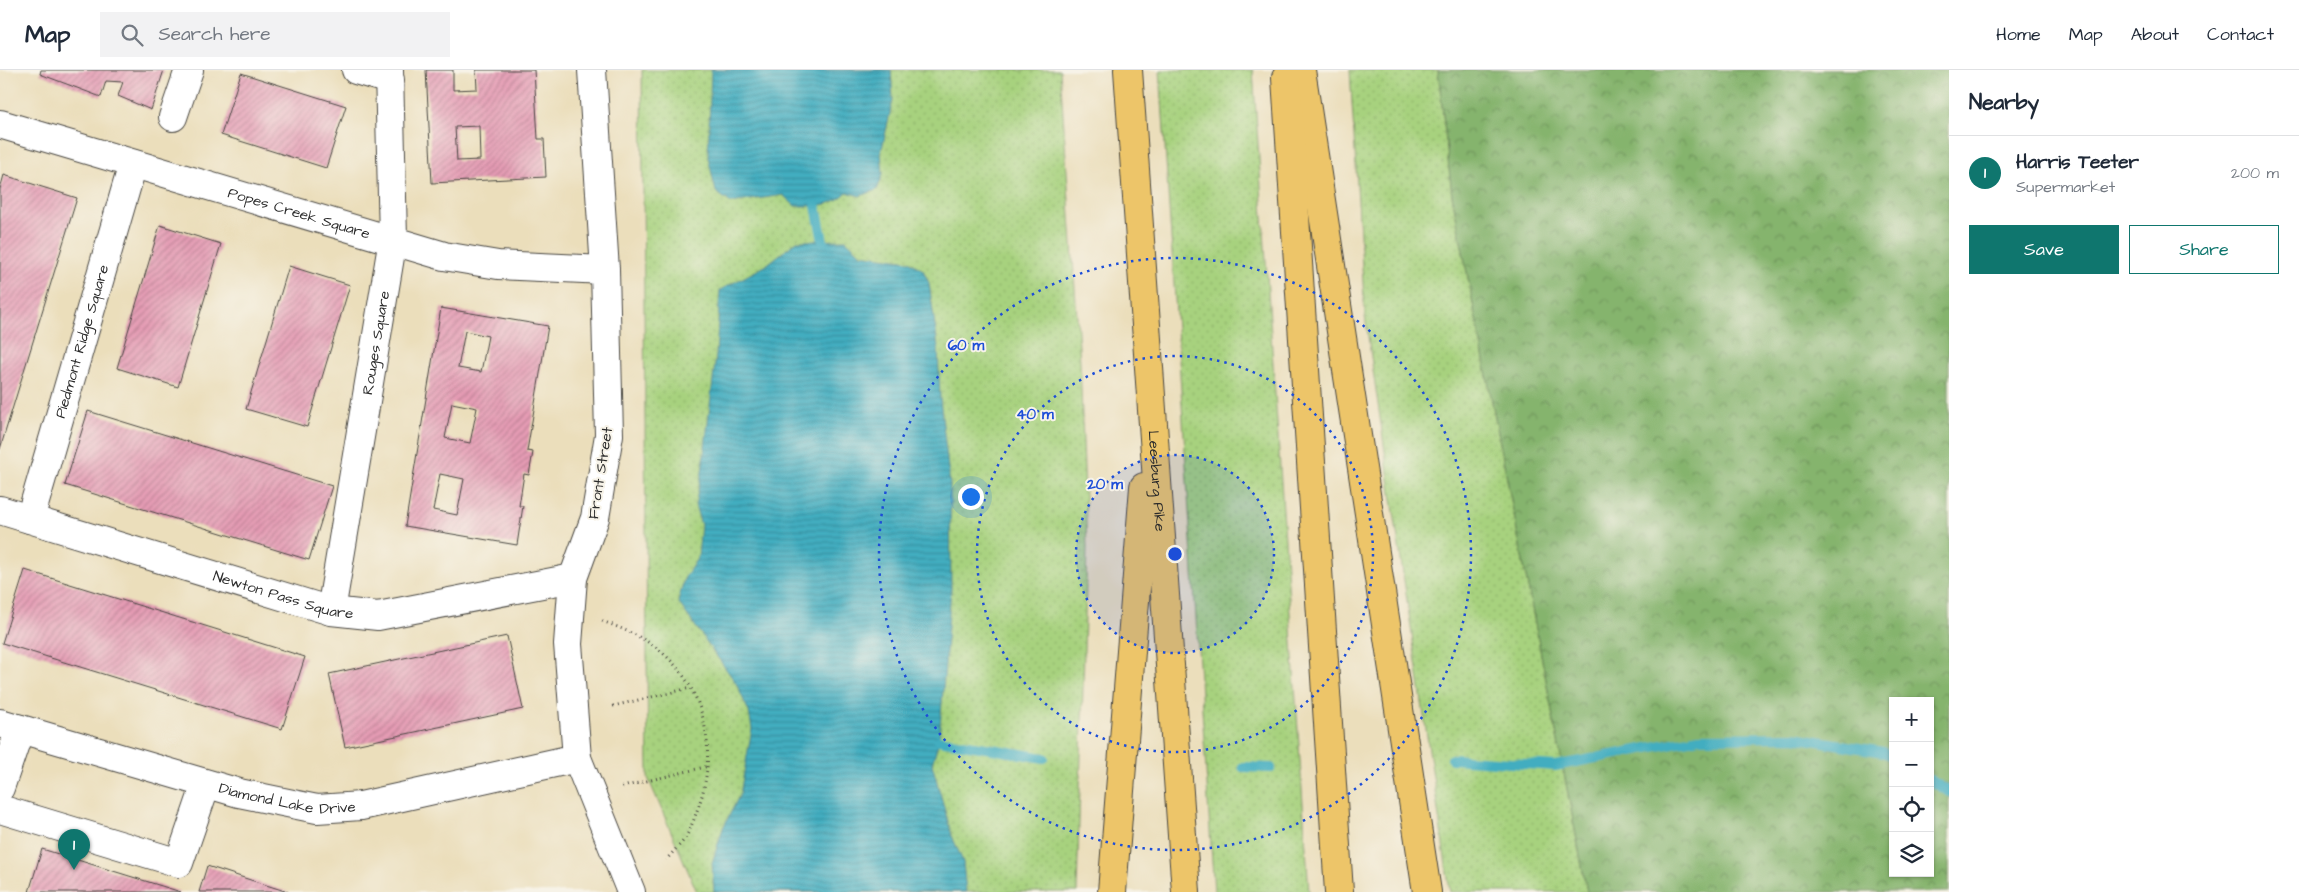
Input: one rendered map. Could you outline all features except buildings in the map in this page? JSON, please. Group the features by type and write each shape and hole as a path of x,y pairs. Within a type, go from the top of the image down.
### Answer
{"highway":[{"name":"Leesburg Pike","path":"1128,70 1186,892"},
{"path":"1286,70 1339,892"},
{"path":"1301,70 1427,892"},
{"path":"1112,892 1151,393"}],"street":[{"path":"173,117 189,70"},
{"path":"356,70 389,75"},
{"name":"Front Street","path":"592,70 605,270 608,435 595,518 573,578 568,644 577,758 631,892"},
{"name":"Rouges Square","path":"331,611 393,239 389,75"},
{"name":"Popes Creek Square","path":"0,124 393,239 444,256 498,265 605,270"},
{"name":"Piedmont Ridge Square","path":"30,519 133,164"},
{"name":"Newton Pass Square","path":"0,510 331,611 378,616 573,578"},
{"path":"0,788 10,726"},
{"name":"Diamond Lake Drive","path":"10,726 206,784 279,803 317,809 361,806 577,758"},
{"path":"0,809 180,863 206,784"}],"path":[{"path":"602,621 632,633 655,647 677,669 690,688 698,705 708,735 709,766 704,791 685,839 666,860"},
{"path":"613,706 690,688"},
{"path":"592,797 633,784 709,766"}],"green space":[{"path":"642,70 1060,70 1080,361 1087,548 1077,892 697,892 648,778"},
{"path":"1160,70 1253,70 1309,892 1214,892"},
{"path":"1350,70 1438,70 1452,195 1587,892 1450,892 1365,316"},
{"path":"1438,70 1949,70 1949,892 1587,892 1452,195"}],"water":[{"path":"711,70 891,70 893,100 881,153 883,174 877,190 860,196 847,192 835,201 816,206 795,206 783,195 731,203 716,192 708,157"},
{"path":"846,240 861,254 909,261 923,270 929,283 938,347 940,399 950,485 951,589 939,740 932,764 952,836 963,862 966,892 714,892 712,863 723,828 740,794 752,729 749,712 736,683 678,602 684,579 698,557 701,525 695,505 702,472 716,355 720,290 765,266 797,241"}],"waterway":[{"path":"816,206 823,241"},
{"path":"1452,759 1555,766 1699,738 1794,737 1883,752 1889,755"},
{"path":"939,740 1044,758"},
{"path":"1243,767 1271,768"},
{"path":"1934,783 1949,792"}],"place":[{"name":"Harris Teeter","path":"74,870"}]}
